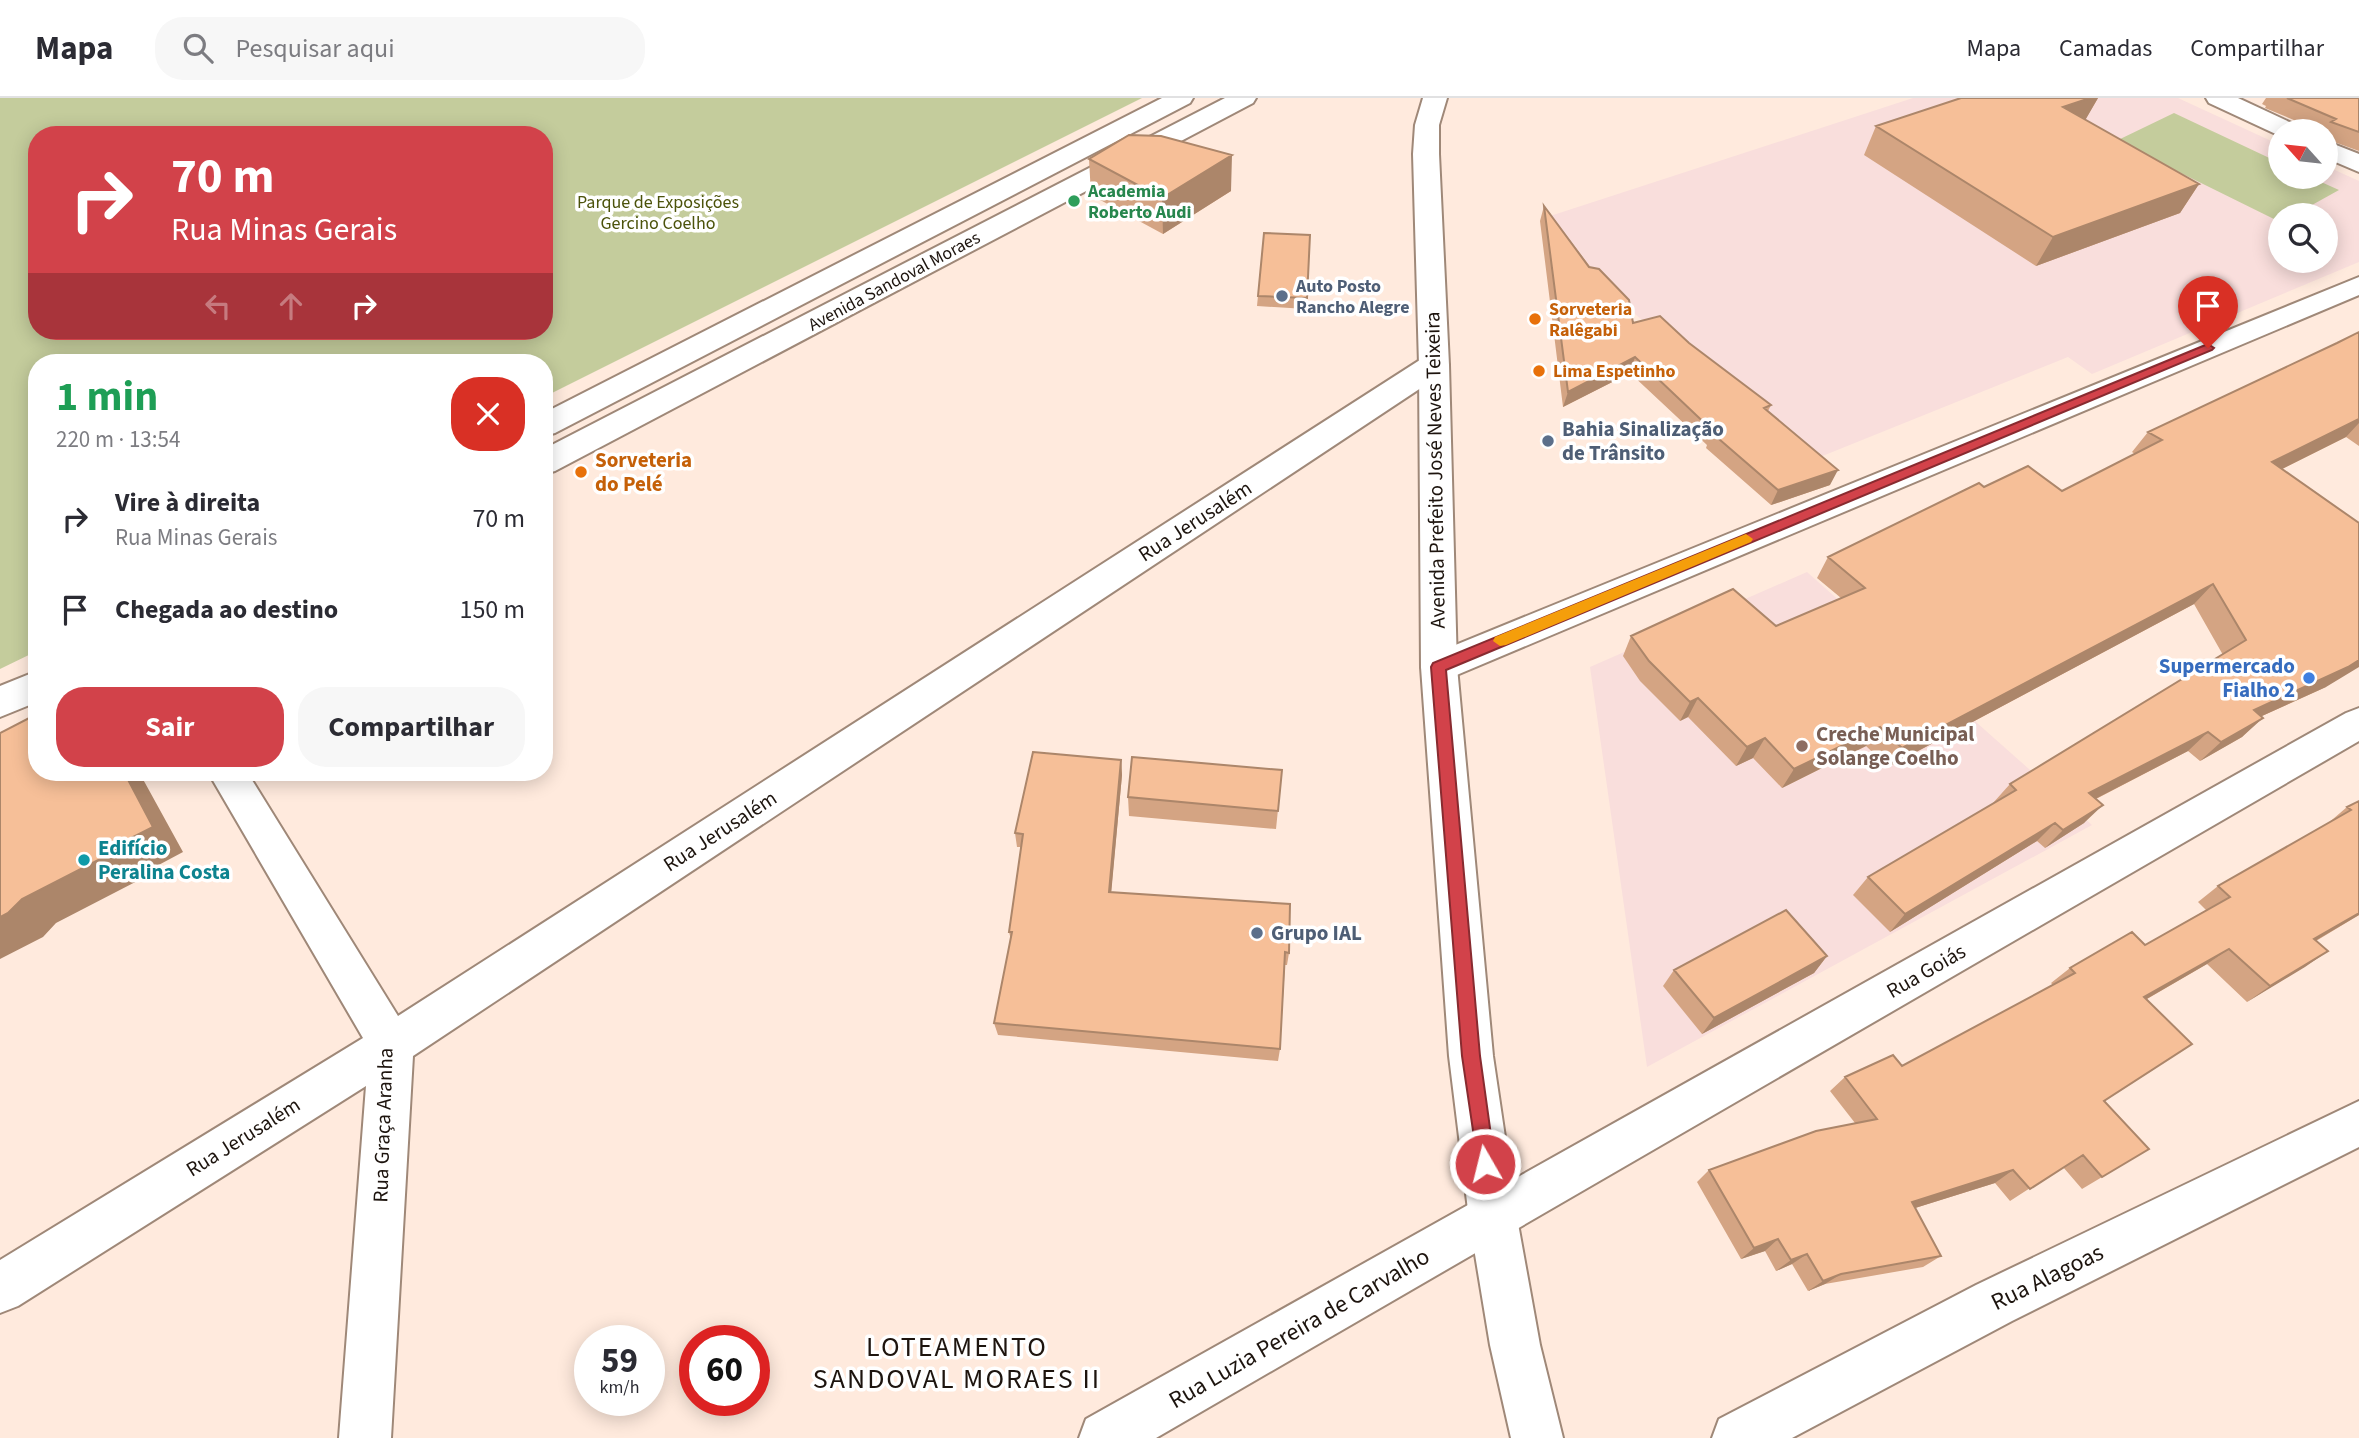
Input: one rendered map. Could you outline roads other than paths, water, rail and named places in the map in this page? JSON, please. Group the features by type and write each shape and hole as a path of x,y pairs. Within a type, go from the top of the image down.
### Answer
{"street":[{"name":"Avenida Sandoval Moraes","path":"553,421 1181,98"},
{"name":"Avenida Sandoval Moraes","path":"553,458 1244,98"},
{"path":"2218,98 2268,121"},
{"name":"Avenida Prefeito José Neves Teixeira","path":"1425,107 1434,365 1439,667 1471,1056 1493,1218 1516,1345 1537,1438"},
{"path":"2338,154 2359,164"},
{"path":"1439,667 2359,285"},
{"name":"Rua Jerusalém","path":"0,1288 391,1045 1434,365"},
{"path":"0,703 28,689"},
{"name":"Rua Goiás","path":"1493,1218 2359,723"},
{"name":"Rua Graça Aranha","path":"232,781 391,1045 365,1438"},
{"name":"Rua Alagoas","path":"1738,1438 1994,1303 2359,1123"},
{"name":"Rua Luzia Pereira de Carvalho","path":"1105,1438 1493,1218"}],"place":[{"name":"Academia Roberto Audi","path":"1074,201"},
{"name":"Auto Posto Rancho Alegre","path":"1282,296"},
{"name":"Sorveteria Ralêgabi","path":"1535,319"},
{"name":"Lima Espetinho","path":"1539,371"},
{"name":"Bahia Sinalização de Trânsito","path":"1548,441"},
{"name":"Sorveteria do Pelé","path":"581,472"},
{"name":"Supermercado Fialho 2","path":"2309,678"},
{"name":"Creche Municipal Solange Coelho","path":"1802,746"},
{"name":"Edifício Peralina Costa","path":"84,860"},
{"name":"Grupo IAL","path":"1257,933"}],"district":[{"name":"LOTEAMENTO SANDOVAL MORAES II","path":"957,1362"}],"park label":[{"name":"Parque de Exposições Gercino Coelho","path":"658,212"}]}
